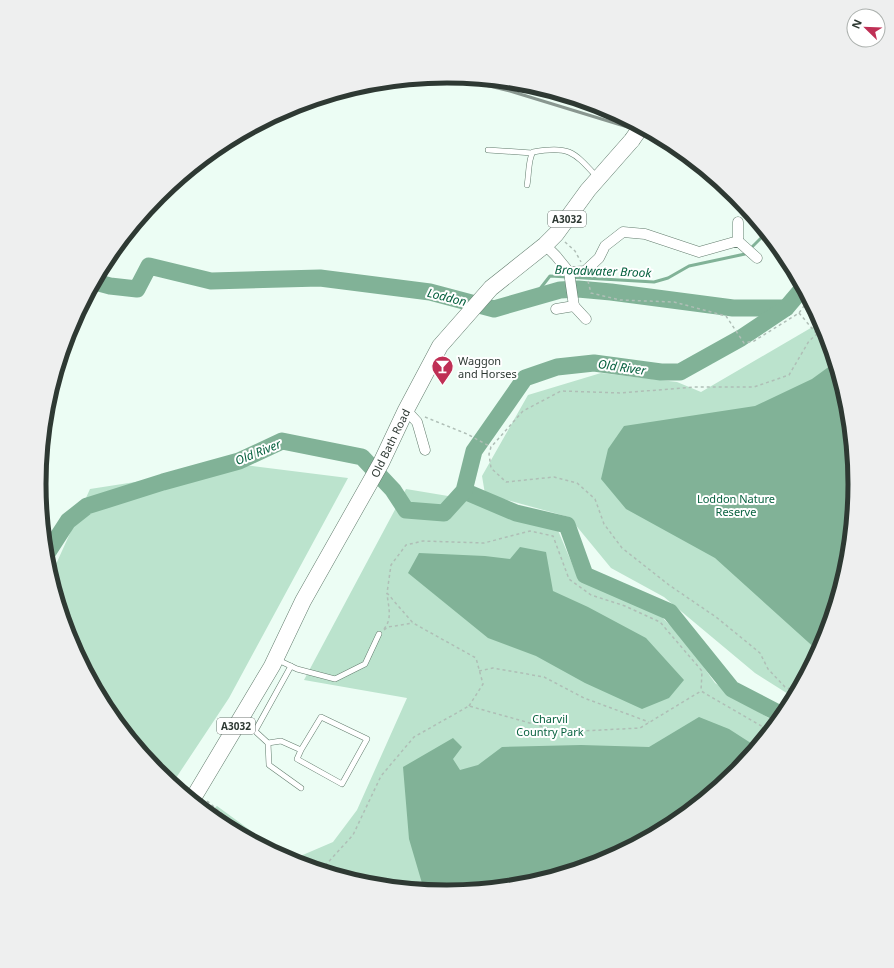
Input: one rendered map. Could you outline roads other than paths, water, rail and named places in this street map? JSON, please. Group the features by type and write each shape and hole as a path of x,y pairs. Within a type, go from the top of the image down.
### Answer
{"main road":[{"name":"Old Bath Road","path":"195,795 275,658 304,601 350,521 440,346 491,288 551,240 588,190 637,134"}],"street":[{"path":"738,222 738,241 757,258"},
{"path":"569,274 585,271 599,258 605,246 623,232 645,234 699,252 738,241"},
{"path":"551,240 556,256 569,274 574,303 586,319"},
{"path":"556,309 574,303"},
{"path":"406,410 416,422 425,450"}],"lane":[{"path":"488,150 532,153 544,150 563,149 578,156 598,179"},
{"path":"527,186 530,156 532,153"},
{"path":"275,658 297,669 335,679 365,664 379,634"},
{"path":"255,731 291,666"},
{"path":"321,717 367,738 342,784 297,759 301,750 321,717"},
{"path":"237,724 255,731 268,742 281,741 301,750"},
{"path":"268,742 269,765 301,788"}],"waterway":[{"name":"Broadwater Brook","path":"532,299 550,276 654,282 668,278 689,266 745,254 762,237"},
{"name":"Loddon","path":"100,283 137,289 149,266 211,281 320,278 430,292 494,309 560,290 578,289 733,308 786,308"},
{"name":"Old River","path":"51,547 68,521 87,506 163,482 239,461 282,441 362,457 393,490 406,510 444,513 464,491 474,451 525,378 557,367 594,363 661,372 680,372 741,338 786,308 799,293"},
{"name":"Old River","path":"464,491 516,513 567,525 585,575 670,612 732,689 776,712"}],"railway":[{"path":"485,85 510,91 632,128"}],"place":[{"name":"Waggon and Horses","path":"443,386"}],"park label":[{"name":"Loddon Nature Reserve","path":"736,504"},
{"name":"Charvil Country Park","path":"550,724"}]}
